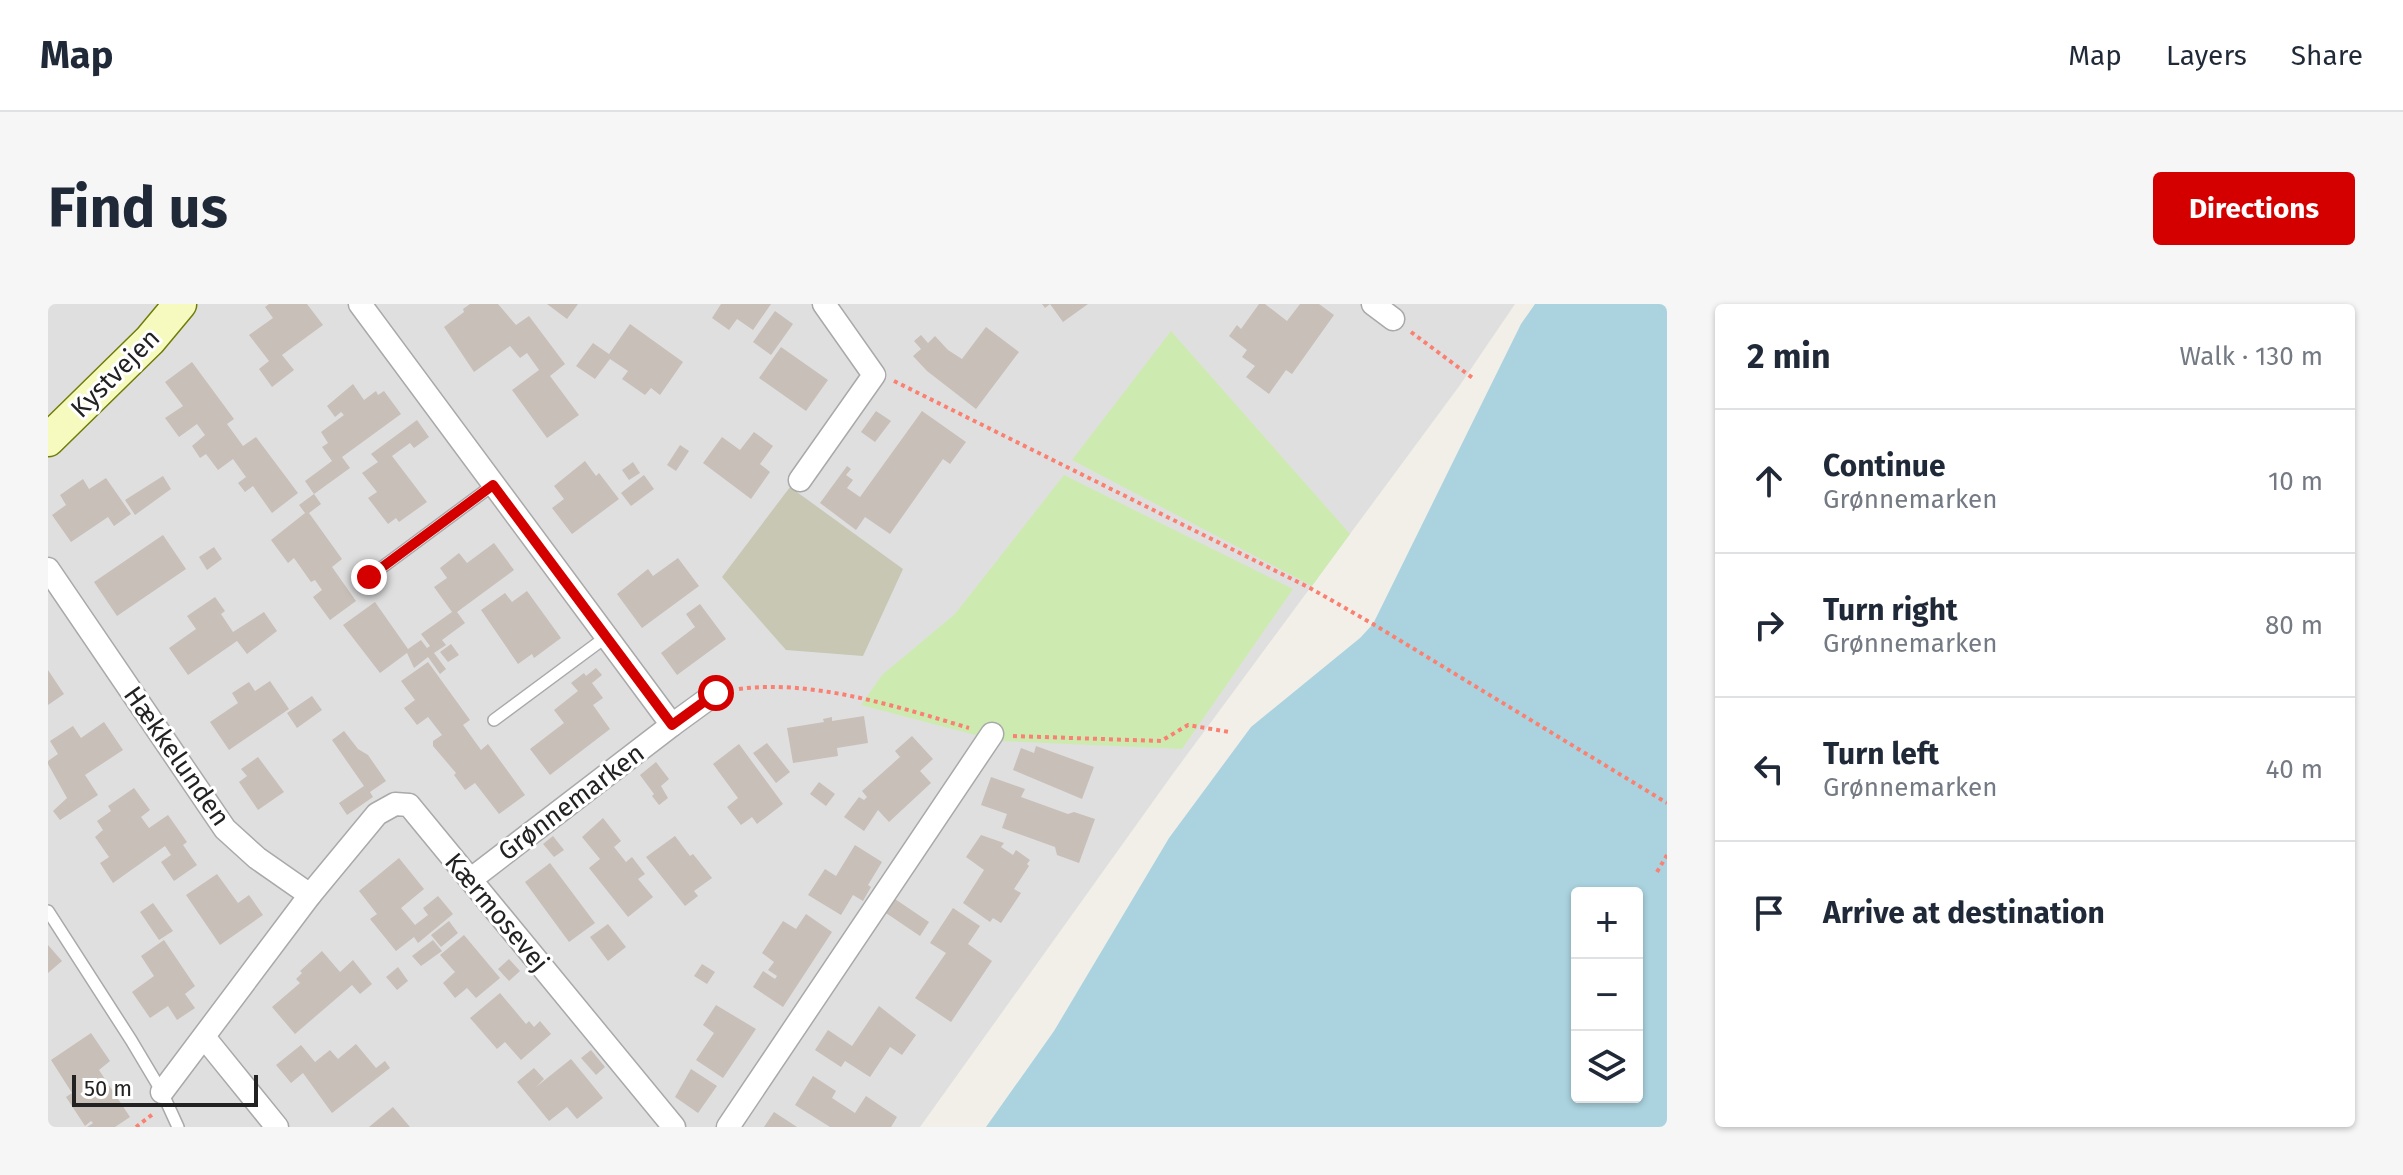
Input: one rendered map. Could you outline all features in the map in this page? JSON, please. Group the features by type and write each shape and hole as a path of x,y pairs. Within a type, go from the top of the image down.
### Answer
{"street":[{"name":"Kystvejen","path":"48,440 150,340 180,304"},
{"path":"360,304 672,725"},
{"path":"800,480 874,375 824,304"},
{"path":"1373,304 1393,319"},
{"name":"Hækkelunden","path":"48,569 225,829 257,858 310,895"},
{"name":"Grønnemarken","path":"470,880 716,693"},
{"path":"728,1127 992,734"},
{"name":"Kærmosevej","path":"310,895 377,814 395,804 409,805 674,1127"},
{"path":"162,1092 310,895"},
{"path":"204,1037 277,1127"}],"lane":[{"path":"369,577 493,485"},
{"path":"494,720 606,637"},
{"path":"48,911 162,1092 178,1127"}],"path":[{"path":"1393,319 1474,379"},
{"path":"901,384 1326,597 1667,803"},
{"path":"716,693 765,686 872,699 992,734 1161,741 1188,725 1229,732"},
{"path":"1657,872 1667,855"}],"shaded area":[{"path":"48,304 1515,304 1460,385 1172,775 920,1127 48,1127"},
{"path":"790,487 903,569 863,656 786,650 722,577"}],"green space":[{"path":"1171,331 1350,534 1312,586 1072,460"},
{"path":"1064,475 1293,589 1182,749 998,741 861,705 882,675 955,614"}],"water":[{"path":"1535,304 1667,304 1667,1127 986,1127 1054,1031 1169,838 1251,727 1373,624 1521,324"}],"building":[{"path":"269,304 307,304 323,325 282,355 294,370 272,387 259,369 269,361 249,335 273,318 265,307"},
{"path":"470,304 498,304 516,325 529,316 565,364 550,376 579,415 547,438 512,390 539,370 527,353 520,358 510,346 474,372 444,327"},
{"path":"547,304 578,304 567,319"},
{"path":"721,304 771,304 753,330 737,319 729,330 712,318"},
{"path":"1050,304 1088,304 1063,322"},
{"path":"1259,304 1265,304 1287,321 1300,304 1319,304 1334,315 1292,374 1286,370 1269,394 1246,377 1255,366 1242,357 1247,350 1229,336 1237,325 1241,329"},
{"path":"775,311 793,324 771,355 753,342"},
{"path":"630,324 683,362 660,395 651,388 645,395 622,379 628,371 610,359 595,379 576,366 593,343 609,354"},
{"path":"986,327 1019,352 976,409 927,371 913,356 921,349 914,341 921,335 928,343 935,336 962,359"},
{"path":"781,347 828,380 806,411 759,378"},
{"path":"192,362 234,419 227,424 243,446 256,437 298,493 272,513 253,486 245,492 238,483 246,477 233,459 218,470 206,454 200,458 192,446 205,435 197,424 179,437 165,418 183,406 165,382"},
{"path":"353,384 364,400 376,391 378,395 384,391 401,414 342,457 350,468 314,494 305,481 332,461 322,447 328,443 321,432 344,415 341,412 335,417 327,406"},
{"path":"876,411 891,421 875,442 861,432"},
{"path":"922,411 966,442 950,464 943,459 890,534 865,517 856,530 820,503 847,466 851,469 846,475 853,480 847,488 860,497"},
{"path":"417,420 429,437 414,448 410,443 392,456 427,502 399,522 396,518 388,524 368,498 377,492 362,473 378,462 371,454"},
{"path":"754,432 773,446 760,464 770,472 751,499 703,463 722,437 740,450"},
{"path":"680,445 689,451 676,471 667,465"},
{"path":"585,461 596,476 599,473 619,499 572,534 552,508 564,499 554,486"},
{"path":"633,462 640,473 629,480 622,470"},
{"path":"644,475 654,489 631,506 621,493"},
{"path":"163,476 171,489 135,515 125,500"},
{"path":"106,478 131,514 114,526 108,517 71,542 52,515 66,505 60,495 83,479 89,489"},
{"path":"314,494 321,504 309,513 342,559 332,567 356,601 330,620 313,597 322,590 315,580 311,582 294,558 288,563 271,540 305,513 299,505"},
{"path":"163,535 186,569 117,616 94,582"},
{"path":"494,543 514,570 457,612 465,623 442,640 446,645 434,653 446,669 440,674 428,657 414,668 407,653 380,673 343,625 375,602 408,649 421,640 427,648 430,646 421,634 452,612 434,587 447,578 440,568 459,553 467,563"},
{"path":"214,547 222,559 207,570 199,557"},
{"path":"678,558 699,586 642,628 617,594 648,569 653,576"},
{"path":"527,591 561,638 534,658 532,654 518,664 481,610 505,593 512,602"},
{"path":"215,597 225,611 221,614 233,632 264,612 277,631 247,654 237,641 188,675 169,648 196,629 187,616"},
{"path":"700,604 726,639 677,675 661,653 695,627 686,614"},
{"path":"451,644 459,655 448,662 440,652"},
{"path":"428,662 470,720 463,725 481,750 488,744 525,795 499,814 475,783 465,790 454,775 456,773 433,746 433,741 442,735 428,717 417,725 404,708 415,700 401,681"},
{"path":"596,668 602,675 592,683 603,698 593,705 610,729 550,775 530,749 564,723 554,710 578,691 571,683"},
{"path":"48,670 64,694 48,705"},
{"path":"270,681 289,709 229,750 210,722 238,703 232,693 249,682 255,691"},
{"path":"312,696 322,710 297,728 287,713"},
{"path":"864,716 868,743 837,748 838,756 793,763 787,728 824,722 823,719 832,717 832,721"},
{"path":"104,722 123,750 85,775 98,795 60,820 53,811 67,798 48,764 58,754 50,741 73,726 81,738"},
{"path":"344,731 358,749 368,755 386,781 370,792 373,797 347,815 339,803 364,786 332,740"},
{"path":"912,736 933,759 920,771 931,783 889,822 878,810 864,831 844,817 859,797 864,800 867,797 862,791 900,757 895,751"},
{"path":"767,743 790,772 776,783 753,753"},
{"path":"739,744 783,804 757,824 752,817 741,825 727,807 738,798 713,764"},
{"path":"1036,746 1094,767 1082,799 1013,770 1021,748 1034,753"},
{"path":"258,757 284,792 258,810 239,782 247,776 241,769"},
{"path":"656,762 669,779 661,786 668,798 659,805 640,775"},
{"path":"991,777 1025,789 1021,797 1068,814 1074,812 1095,819 1079,863 1057,855 1055,847 1002,828 1007,814 981,805"},
{"path":"819,782 835,794 826,806 810,794"},
{"path":"134,788 150,810 141,817 149,828 168,815 187,842 183,845 197,865 174,881 161,862 171,855 165,846 113,883 100,863 109,857 95,837 103,830 97,821 111,811 108,806"},
{"path":"603,818 621,841 614,847 626,862 632,857 645,874 638,879 653,897 628,917 589,868 600,859 582,837"},
{"path":"981,835 1004,843 1001,847 1013,855 1016,850 1030,860 1014,889 1021,893 1001,923 993,918 990,922 963,903 984,870 966,857"},
{"path":"553,836 564,850 554,857 543,844"},
{"path":"675,836 712,878 694,891 698,896 685,906 646,857"},
{"path":"855,845 882,862 868,885 871,887 863,901 853,895 841,915 808,895 825,869 836,876"},
{"path":"399,858 424,889 401,908 415,925 428,915 423,908 438,896 453,914 418,943 414,937 396,951 370,919 377,914 359,891"},
{"path":"550,863 595,923 569,942 525,882"},
{"path":"217,874 238,903 249,895 263,915 220,945 186,895"},
{"path":"895,899 929,922 920,936 886,913"},
{"path":"153,903 173,931 159,940 140,912"},
{"path":"953,908 980,926 968,944 992,961 951,1022 915,998 946,953 930,943"},
{"path":"806,914 832,932 783,1007 753,987 763,971 775,979 777,976 768,970 774,962 762,953 783,921 796,929"},
{"path":"449,921 458,933 441,947 431,935"},
{"path":"608,924 626,947 608,961 590,937"},
{"path":"464,935 500,978 476,998 467,988 455,998 443,983 455,972 440,955"},
{"path":"164,940 195,986 185,994 195,1008 177,1020 168,1006 150,1018 132,992 154,976 141,956"},
{"path":"433,940 442,951 421,966 412,956"},
{"path":"48,945 62,961 48,973"},
{"path":"322,951 340,972 353,960 372,984 360,994 352,985 295,1034 272,1007 300,983 296,979 302,973 300,971"},
{"path":"509,959 520,971 509,981 498,969"},
{"path":"702,964 715,972 707,984 694,976"},
{"path":"398,967 408,981 397,990 386,977"},
{"path":"500,993 526,1024 529,1021 534,1027 540,1021 551,1034 521,1060 505,1042 497,1049 470,1018"},
{"path":"716,1005 756,1029 723,1078 696,1060 714,1033 703,1025"},
{"path":"879,1006 916,1035 902,1055 890,1047 870,1077 845,1061 841,1067 815,1050 828,1030 852,1046"},
{"path":"91,1033 110,1061 99,1070 130,1117 115,1127 87,1127 93,1123 91,1121 85,1126 66,1097 72,1093 51,1060"},
{"path":"356,1044 376,1068 385,1061 390,1068 332,1113 303,1073 291,1083 276,1065 301,1045 315,1062 330,1050 338,1059"},
{"path":"591,1050 605,1067 596,1075 581,1058"},
{"path":"571,1059 603,1098 577,1119 567,1107 549,1121 517,1082 534,1068 544,1079 536,1087"},
{"path":"691,1069 717,1086 698,1113 675,1097"},
{"path":"813,1076 836,1091 832,1098 855,1113 866,1096 897,1117 891,1127 830,1127 795,1105"},
{"path":"393,1107 410,1127 369,1127"},
{"path":"774,1112 797,1127 764,1127"}],"route":[{"path":"369,577 493,485 672,725 716,693"}]}
